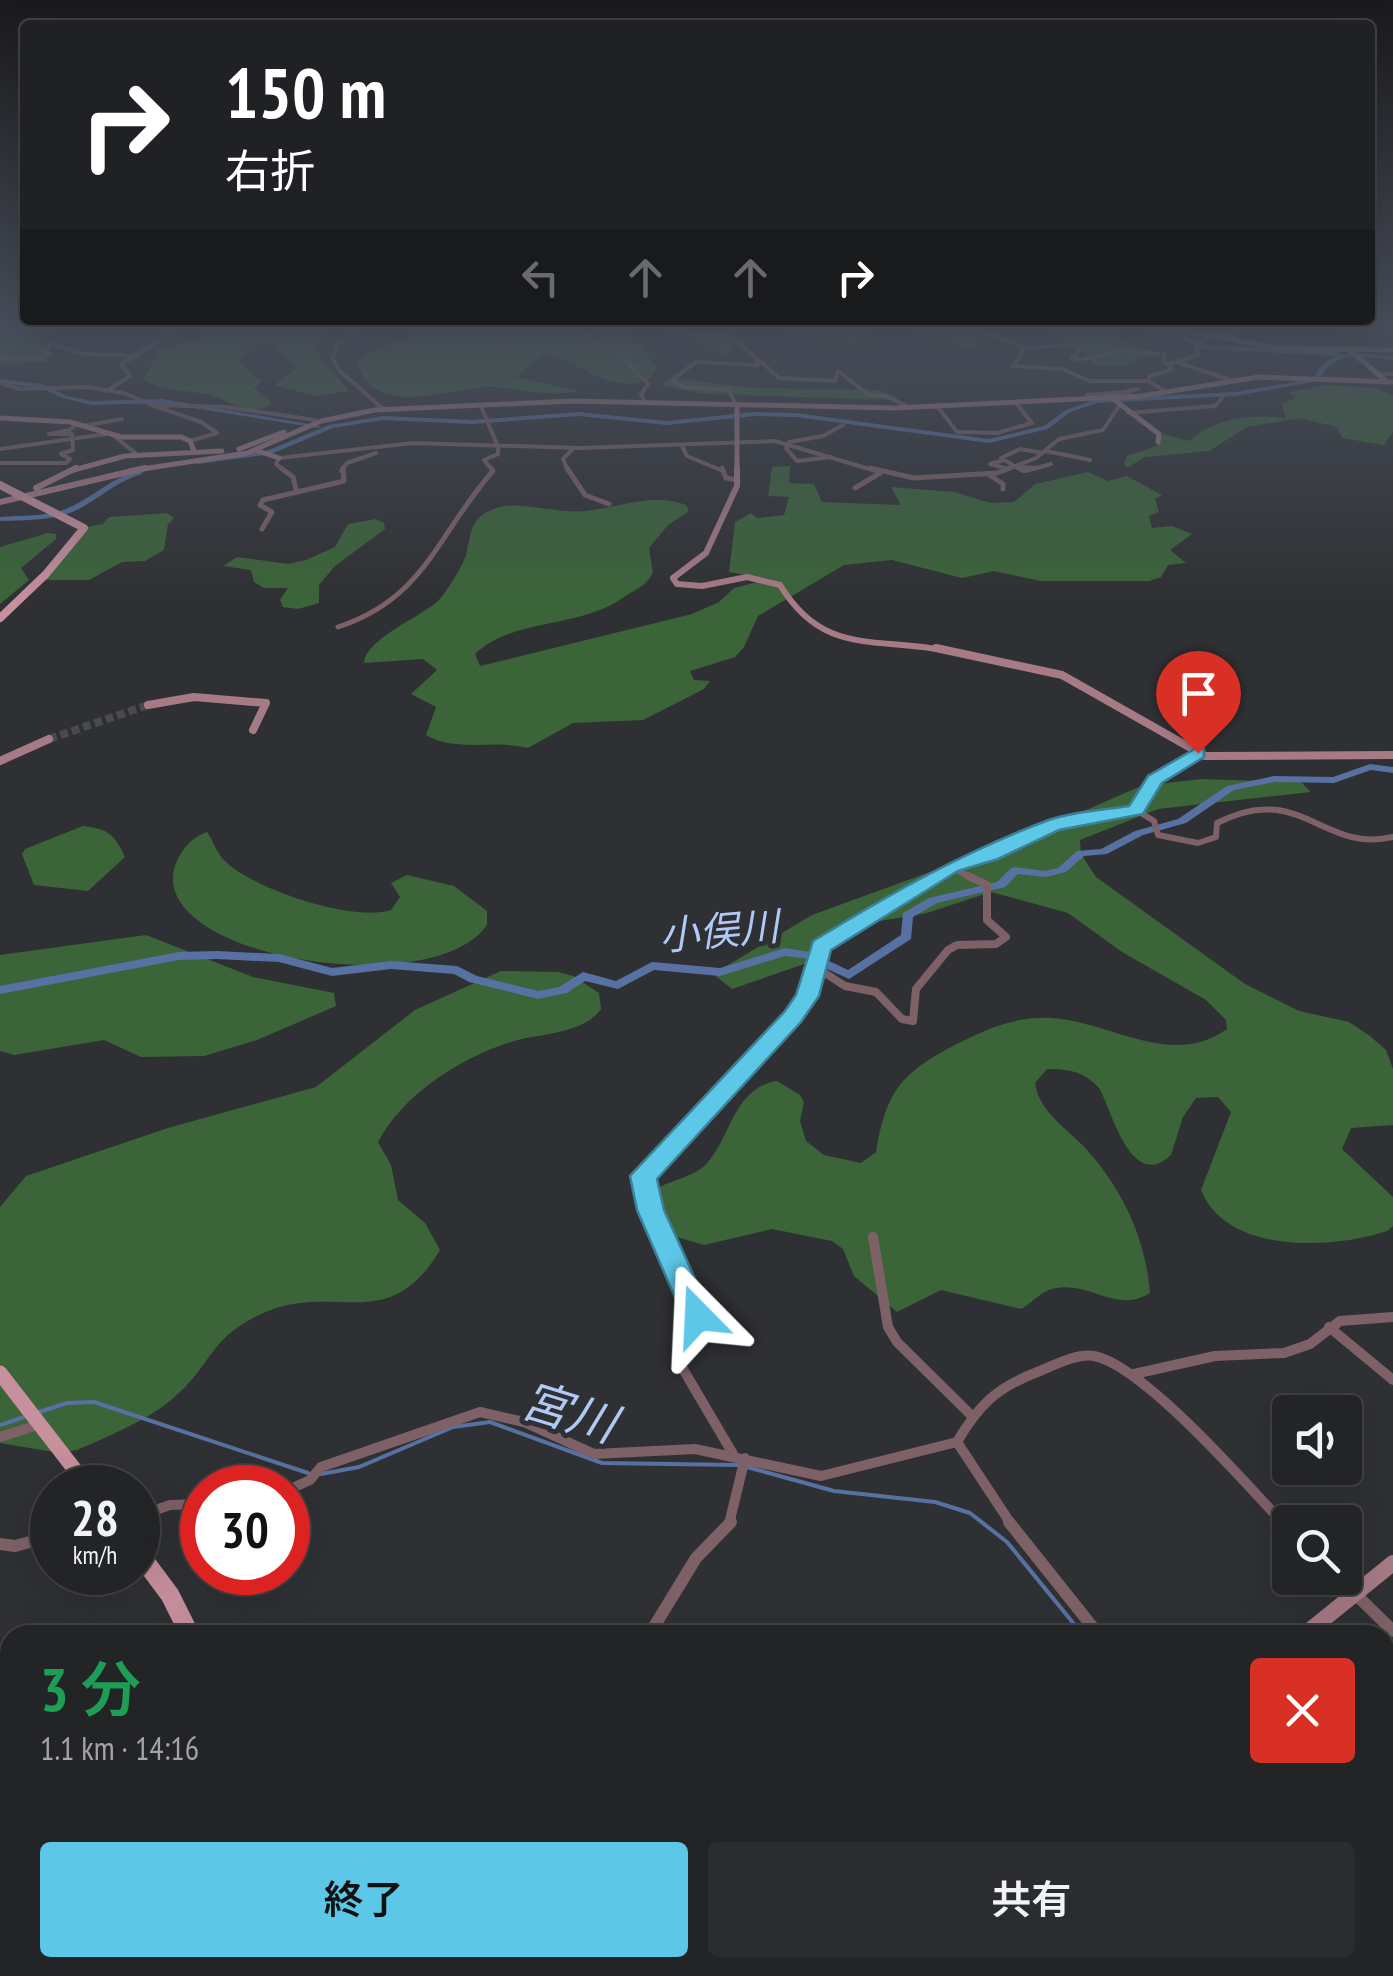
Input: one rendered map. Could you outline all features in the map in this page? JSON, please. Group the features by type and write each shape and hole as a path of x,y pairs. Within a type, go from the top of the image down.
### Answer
{"main road":[{"path":"2,418 80,425 110,435 190,441 194,450"},
{"path":"35,492 60,472 95,460 240,449 330,418"},
{"path":"737,418 738,480 706,553 673,578 677,584 696,587 732,575 754,576 780,585 798,614 833,637 915,644 1067,677 1198,753 1259,759 1393,755"},
{"path":"1135,418 1159,434 1158,442"},
{"path":"0,499 172,462 259,452 307,423"},
{"path":"259,452 276,458"},
{"path":"0,484 82,524 83,531 0,618"},
{"path":"148,705 194,697 266,703 254,730"},
{"path":"0,761 49,739"},
{"path":"0,1373 72,1465"},
{"path":"1362,1588 1393,1562"},
{"path":"160,1582 185,1625"},
{"path":"1316,1625 1354,1595"}],"street":[{"path":"60,472 70,459 62,454 73,450 74,440 72,434 49,434 121,418"},
{"path":"190,441 217,433 204,420 194,418"},
{"path":"283,418 307,423"},
{"path":"304,418 307,423"},
{"path":"338,627 360,621 408,592 476,488 493,471 484,462 498,454 485,418"},
{"path":"946,418 957,432 991,434 1032,422 1029,418"},
{"path":"787,443 904,478 988,474 1012,468 1045,452 1058,439 1103,430 1108,418"},
{"path":"296,489 293,476 276,464 276,458 413,443 574,448 787,443 823,436 843,425"},
{"path":"3,448 110,435 139,456"},
{"path":"787,443 797,461 837,456"},
{"path":"682,446 687,456 723,469 726,478 738,480"},
{"path":"3,448 16,453 18,462"},
{"path":"262,528 272,512 260,503 296,489 344,481 342,470 346,464 382,448"},
{"path":"574,448 562,458 572,483 588,501 609,504"},
{"path":"1012,468 1001,456 1020,449 1090,460"},
{"path":"170,453 172,462"},
{"path":"148,455 153,466"},
{"path":"1004,460 990,464 1028,471 1051,464"},
{"path":"0,463 66,463"},
{"path":"854,488 881,472"},
{"path":"988,474 1003,484 1003,489"},
{"path":"1136,810 1154,780 1198,753"},
{"path":"655,1625 696,1558 731,1522 740,1480 739,1457 680,1364 678,1354 695,1327 697,1309 656,1223 643,1176 793,1016 807,996 821,946 950,867 991,855 1054,825 1136,810 1154,821 1161,836 1196,842 1216,837 1217,822 1240,811 1276,808 1305,813 1364,842 1393,837"},
{"path":"814,966 845,986 876,992 902,1019 913,1021 916,988 948,950 957,945 996,944 1006,937 987,920 986,885 950,867"},
{"path":"873,1238 888,1326 897,1342 972,1416"},
{"path":"1134,1374 1215,1356 1284,1352 1310,1344 1340,1321 1393,1317"},
{"path":"1329,1326 1393,1380"},
{"path":"310,1480 319,1470 440,1422 480,1412 524,1422 594,1454 695,1449 820,1476 957,1442 995,1389 1080,1356 1097,1356 1134,1374 1272,1512"},
{"path":"0,1437 36,1417"},
{"path":"957,1442 1002,1514 1092,1625"},
{"path":"0,1544 15,1546 30,1542"},
{"path":"1356,1595 1387,1625"}],"green space":[{"path":"1299,418 1247,427 1209,451 1145,457 1127,468 1124,464 1127,456 1157,446 1162,434 1189,441 1210,427 1233,419"},
{"path":"1301,418 1393,418 1393,432 1384,445 1342,438 1337,427"},
{"path":"790,466 789,483 814,484 822,502 901,505 891,487 955,492 990,503 1014,502 1035,484 1088,472 1108,481 1127,476 1162,495 1155,499 1159,512 1149,516 1152,528 1172,526 1192,534 1170,550 1186,563 1168,565 1161,577 1149,581 1040,581 994,571 962,578 892,560 844,565 758,616 735,657 690,671 694,680 710,681 704,689 643,720 573,723 528,748 463,745 426,735 436,707 411,694 437,670 423,659 364,663 383,637 441,597 464,560 474,524 482,515 498,508 517,505 582,511 656,500 686,505 689,511 668,525 649,548 653,573 647,582 606,607 507,634 475,654 480,666 692,614 719,602 734,588 769,579 729,572 735,522 751,513 757,518 784,515 789,497 768,496 772,467"},
{"path":"167,513 174,518 168,524 164,550 145,561 122,562 89,580 44,580 87,527 103,524 109,517"},
{"path":"376,519 384,523 385,529 335,566 319,585 319,603 298,609 283,607 280,600 288,588 264,588 254,582 251,570 223,566 237,557 288,564 306,560 335,547 348,524"},
{"path":"56,534 56,539 21,568 29,580 0,604 0,547"},
{"path":"1201,779 1301,782 1311,792 1158,809 1080,840 1081,854 1096,877 1245,984 1299,1011 1349,1022 1386,1050 1393,1069 1393,1125 1351,1128 1342,1149 1393,1197 1393,1226 1387,1231 1311,1243 1284,1242 1233,1226 1214,1211 1201,1190 1231,1112 1218,1097 1196,1098 1183,1117 1171,1155 1156,1164 1143,1163 1123,1140 1093,1082 1075,1072 1047,1069 1035,1083 1042,1103 1100,1165 1122,1199 1138,1235 1150,1293 1138,1299 1115,1299 1081,1289 1056,1288 1021,1309 941,1290 897,1312 854,1276 843,1249 832,1241 772,1229 704,1245 654,1230 642,1204 648,1196 701,1169 716,1151 743,1102 763,1085 777,1081 800,1095 804,1102 800,1121 806,1141 824,1155 861,1163 876,1152 884,1115 907,1077 933,1057 999,1025 1052,1018 1141,1040 1184,1045 1227,1029 1226,1020 1206,1000 1122,952 1068,913 991,892 927,913 868,923 810,962 732,989 713,974 812,915 1015,841 1141,786"},
{"path":"83,826 110,834 125,857 88,891 34,885 22,854 25,849"},
{"path":"207,832 221,856 236,870 303,900 353,912 391,910 400,897 391,883 407,875 454,886 487,911 487,925 457,949 411,962 355,965 298,959 244,945 202,923 177,896 176,863 188,844"},
{"path":"146,935 253,977 334,993 336,1006 257,1040 204,1056 141,1057 104,1040 14,1055 0,1051 0,955"},
{"path":"501,971 573,976 599,993 601,1009 573,1028 514,1041 455,1067 419,1093 389,1124 378,1142 391,1165 398,1200 425,1223 440,1250 421,1276 402,1291 382,1299 296,1304 250,1319 223,1340 196,1375 161,1408 77,1450 60,1453 0,1443 0,1207 26,1176 168,1128 316,1087 415,1010"}],"waterway":[{"path":"269,418 318,426"},
{"path":"198,462 271,452 331,426 382,418"},
{"path":"388,418 472,422 523,418"},
{"path":"620,418 667,423 714,418"},
{"path":"820,418 989,441 1046,428 1059,418"},
{"path":"0,519 40,517 69,510 114,482 139,472"},
{"name":"小俣川","path":"0,990 179,956 217,955 279,958 332,972 391,965 457,970 473,979 538,995 563,990 583,976 618,985 652,966 720,972 785,952 806,955 849,975 907,936 907,916 933,900 1001,885 1015,870 1046,874 1062,870 1081,853 1103,852 1139,833 1182,821 1231,788 1274,779 1334,780 1370,767 1393,770"},
{"name":"宮川","path":"39,1412 67,1403 94,1402 284,1465"},
{"name":"宮川","path":"0,1425 27,1416"},
{"name":"宮川","path":"321,1474 359,1467 453,1427 490,1422 602,1463 739,1465"},
{"name":"宮川","path":"747,1467 834,1491 935,1502 970,1513 1007,1542 1075,1625"}],"tunnel":[{"path":"49,739 148,705"}],"route":[{"path":"698,1316 646,1198 643,1176 803,1004 821,946 950,867 991,855 1054,825 1136,810 1154,780 1198,753"}]}
